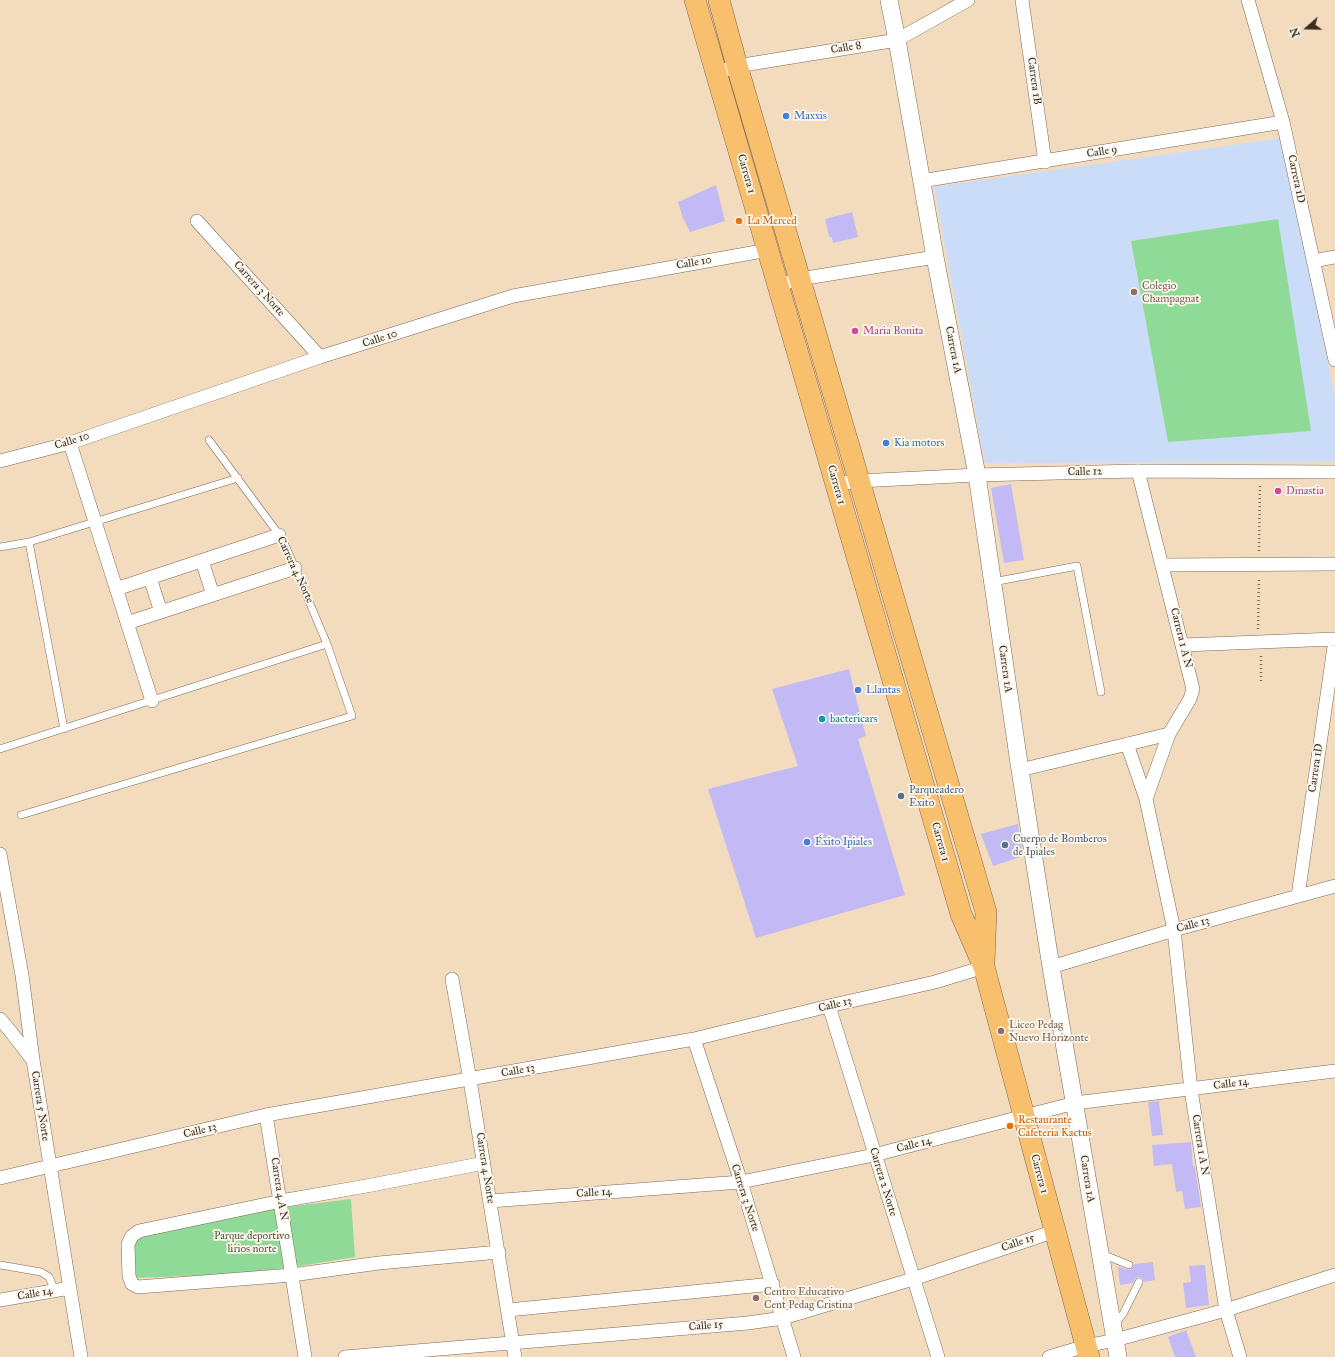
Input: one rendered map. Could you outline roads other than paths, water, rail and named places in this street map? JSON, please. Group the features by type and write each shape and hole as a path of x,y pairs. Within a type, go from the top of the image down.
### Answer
{"main road":[{"name":"Carrera 1","path":"695,0 961,914 984,967 1087,1352"},
{"name":"Carrera 1","path":"719,0 737,66 986,912 984,967"},
{"path":"927,797 950,790"}],"street":[{"name":"Carrera 1A","path":"889,0 935,257 977,475 1020,770 1051,967 1114,1333"},
{"name":"Calle 8","path":"716,73 737,66 897,40 968,0"},
{"name":"Carrera 1B","path":"1022,0 1046,162"},
{"name":"Carrera 1D","path":"1248,0 1283,122 1335,360"},
{"name":"Calle 9","path":"921,181 1046,162 1283,122"},
{"name":"Carrera 3 Norte","path":"197,221 320,357"},
{"name":"Calle 10","path":"0,461 70,443 320,357 513,296 768,250"},
{"path":"778,285 800,279 935,257"},
{"path":"1313,261 1335,257"},
{"path":"70,443 152,701"},
{"name":"Calle 12","path":"836,484 859,480 1138,471 1335,472"},
{"name":"Carrera 1 A N","path":"1138,471 1193,689 1190,699 1169,734 1146,799"},
{"path":"116,589 279,535"},
{"path":"202,561 213,595"},
{"path":"1162,565 1335,564"},
{"path":"127,623 295,568"},
{"path":"150,578 161,612"},
{"name":"Carrera 1D","path":"1298,896 1335,639"},
{"path":"1183,645 1335,639"},
{"path":"1020,770 1169,734"},
{"name":"Carrera 1 A N","path":"1127,744 1146,799 1174,930 1191,1090 1226,1310 1240,1357"},
{"name":"Carrera 5 Norte","path":"0,854 22,975 33,1060 81,1357"},
{"name":"Calle 13","path":"1051,967 1174,930 1335,886"},
{"name":"Calle 13","path":"0,1178 266,1115 470,1080 694,1039 935,982 984,967"},
{"name":"Carrera 4 Norte","path":"452,979 484,1163 515,1357"},
{"name":"Carrera 2 Norte","path":"829,1006 874,1155 938,1357"},
{"path":"0,1020 33,1060"},
{"name":"Carrera 3 Norte","path":"694,1039 741,1182 794,1357"},
{"name":"Calle 14","path":"490,1201 741,1182 874,1155 1075,1103 1191,1090 1335,1071"},
{"name":"Carrera 4 A N","path":"266,1115 305,1357"},
{"path":"484,1163 372,1186 281,1201 139,1231 132,1236 128,1244 128,1276 132,1284 138,1287 292,1275 378,1263 498,1252"},
{"name":"Calle 15","path":"345,1357 748,1323 783,1318 913,1279 1055,1230"},
{"path":"1049,1357 1087,1352 1114,1333 1226,1310 1335,1275"},
{"path":"508,1310 772,1284"},
{"name":"Calle 14","path":"0,1300 70,1288"},
{"path":"1114,1333 1118,1357"}],"lane":[{"name":"Carrera 4 Norte","path":"21,815 352,716 327,644 282,540 209,440"},
{"path":"0,547 29,542 238,478"},
{"path":"29,542 64,729"},
{"path":"993,582 1077,566 1101,692"},
{"path":"0,749 327,644"},
{"path":"1100,1253 1129,1265"},
{"path":"0,1265 41,1272 49,1277 55,1291"},
{"path":"1114,1333 1139,1282"}],"place":[{"name":"Maxxis","path":"786,116"},
{"name":"La Merced","path":"739,221"},
{"name":"Colegio Champagnat","path":"1134,292"},
{"name":"Maria Bonita","path":"855,331"},
{"name":"Kia motors","path":"886,443"},
{"name":"Dinastia","path":"1278,491"},
{"name":"Llantas","path":"858,690"},
{"name":"bactericars","path":"822,719"},
{"name":"Parqueadero Exito","path":"901,796"},
{"name":"Éxito Ipiales","path":"807,842"},
{"name":"Cuerpo de Bomberos de Ipiales","path":"1005,845"},
{"name":"Liceo Pedag Nuevo Horizonte","path":"1001,1031"},
{"name":"Restaurante Cafeteria Kactus","path":"1010,1126"},
{"name":"Centro Educativo Cent Pedag Cristina","path":"756,1298"}],"park label":[{"name":"Parque deportivo lirios norte","path":"252,1242"}]}
